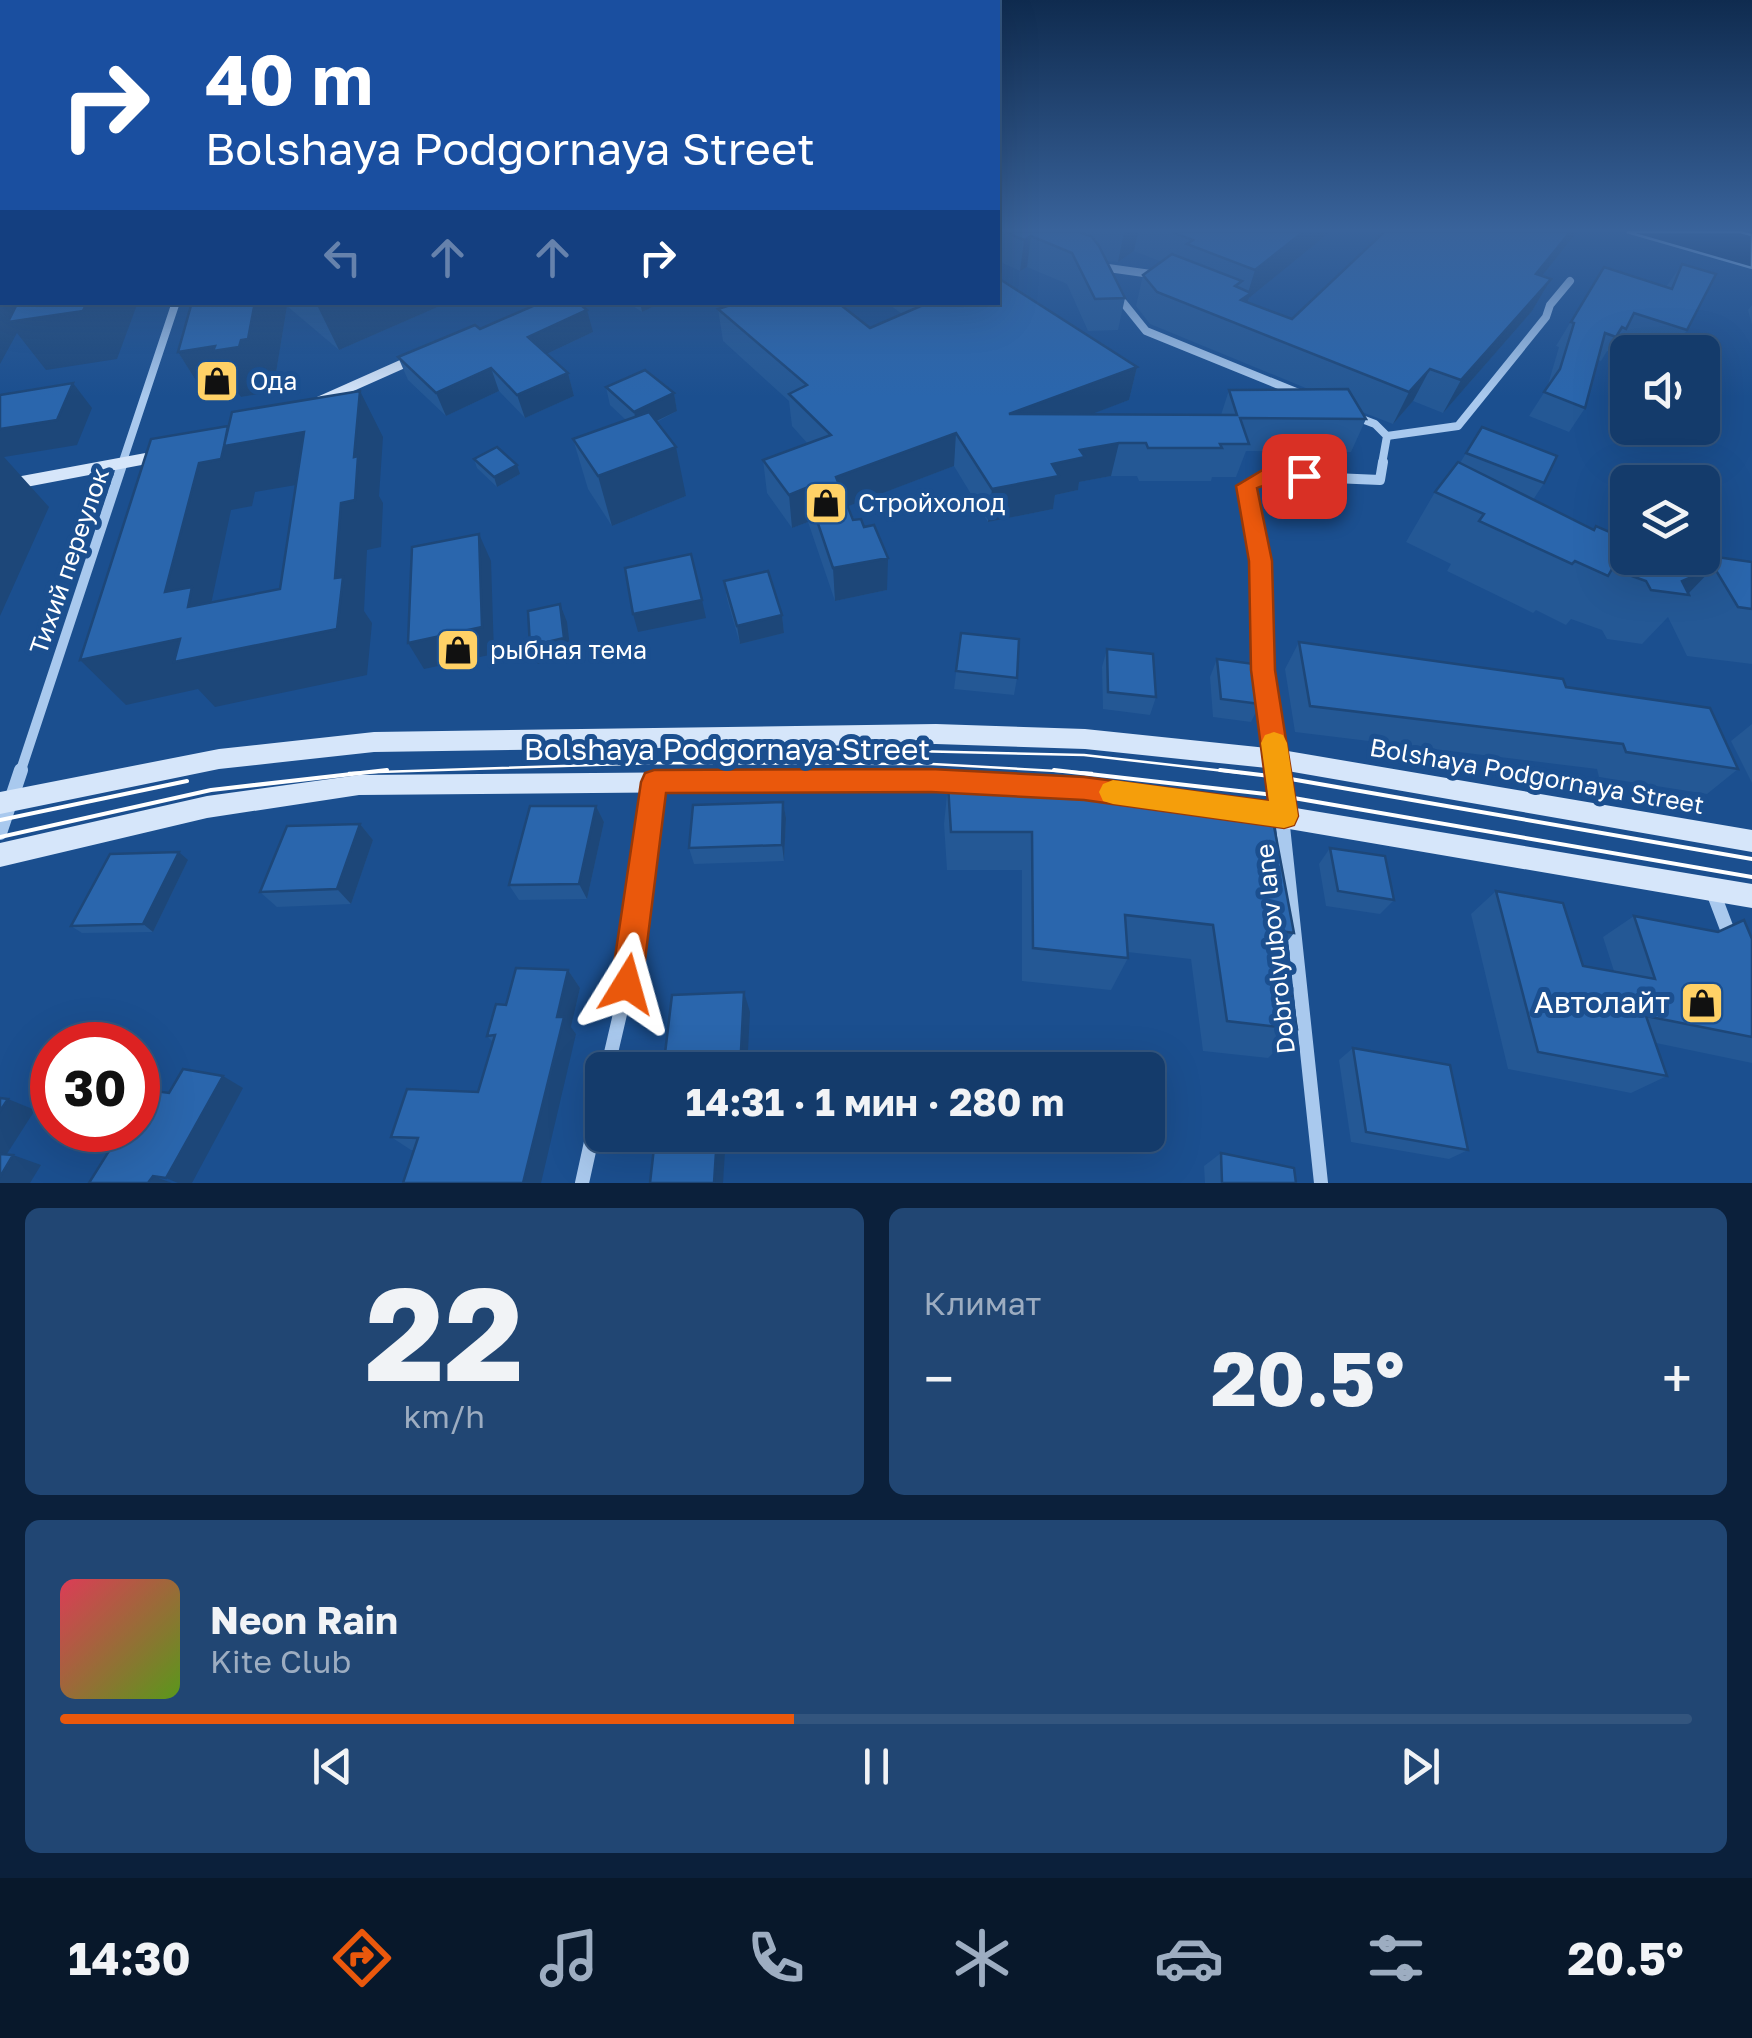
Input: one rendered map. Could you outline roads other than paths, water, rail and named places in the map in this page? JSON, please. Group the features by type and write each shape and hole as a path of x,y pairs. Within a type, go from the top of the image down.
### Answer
{"main road":[{"path":"298,409 443,346"},
{"path":"0,486 185,451"},
{"name":"Bolshaya Podgornaya Street","path":"4,802 219,759 374,742 936,734 1084,740 1276,759 1752,841"},
{"name":"Bolshaya Podgornaya Street","path":"0,854 207,806 341,788 931,780 1084,788 1284,816 1752,896"}],"street":[{"path":"1110,287 1146,332 1308,397"},
{"path":"1342,411 1375,424 1387,436 1458,426 1546,317 1550,305 1565,287"},
{"name":"Тихий переулок","path":"0,833 4,802 175,305"},
{"name":"Dobrolyubov lane","path":"1321,1183 1284,816 1263,670 1260,561 1246,486 1266,475 1380,480 1387,436"},
{"path":"612,1052 627,984 654,782"},
{"path":"1712,888 1739,959"},
{"path":"582,1183 589,1152"}],"tram line":[{"path":"825,749 1084,755 1242,773"},
{"path":"365,772 657,763 932,764 1069,772"},
{"path":"365,772 387,770"},
{"path":"1054,770 1069,772"},
{"path":"1220,770 1752,859"},
{"path":"0,837 211,790 365,772"},
{"path":"349,773 365,772"},
{"path":"1069,772 1092,773"},
{"path":"1069,772 1282,796 1752,877"},
{"path":"0,820 187,781"}],"place":[{"name":"Ода","path":"217,381"},
{"name":"Стройхолод","path":"826,503"},
{"name":"рыбная тема","path":"458,650"},
{"name":"Автолайт","path":"1702,1003"}]}
